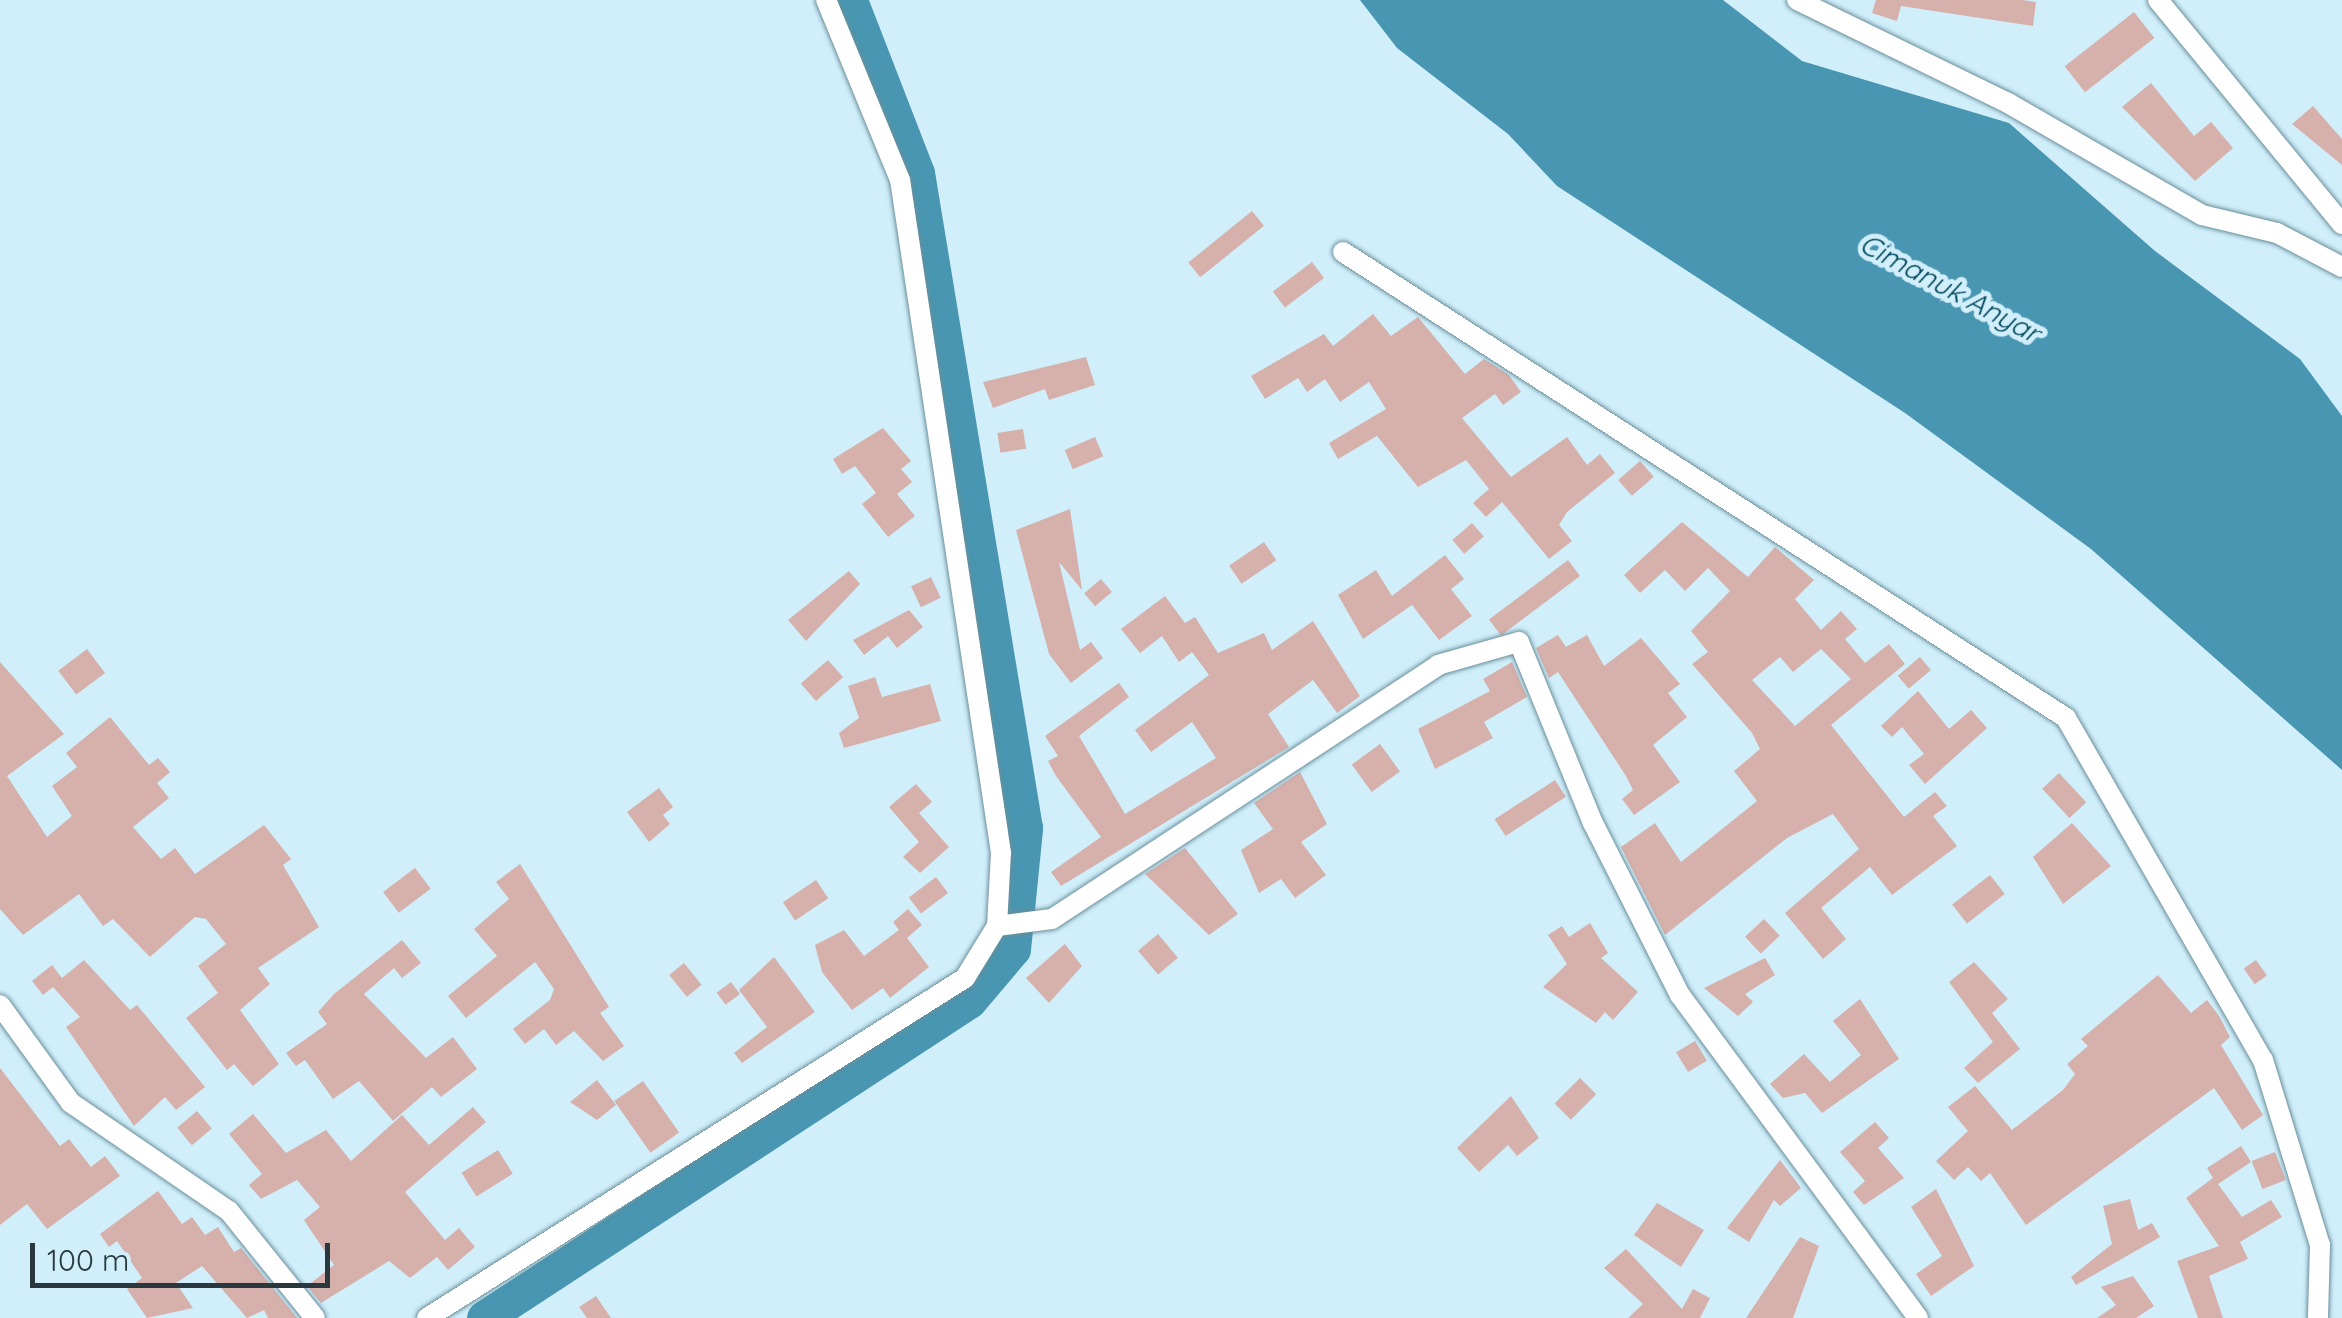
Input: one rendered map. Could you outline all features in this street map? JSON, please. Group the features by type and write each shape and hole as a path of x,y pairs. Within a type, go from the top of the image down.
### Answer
{"street":[{"path":"427,1318 965,978 1002,926 1002,853 900,180 826,0"},
{"path":"1797,0 2008,103 2202,215 2277,233 2342,267"},
{"path":"2158,0 2342,224"},
{"path":"1343,252 2066,718 2262,1060 2320,1245 2318,1318"},
{"path":"1002,926 1029,926 1438,665 1519,642 1652,948 1918,1318"},
{"path":"0,1005 71,1103 229,1211 316,1318"}],"water":[{"name":"Cimanuk Anyar","path":"1360,0 1723,0 1802,61 2009,123 2155,251 2300,359 2342,416 2342,770 2091,549 1905,413 1557,186 1508,134 1397,48"}],"building":[{"path":"1876,0 2036,2 2033,26 1901,6 1897,21 1872,13"},
{"path":"2134,12 2154,38 2085,92 2065,66"},
{"path":"2151,83 2194,136 2211,122 2233,148 2195,181 2122,107"},
{"path":"2313,106 2342,139 2342,165 2292,124"},
{"path":"1252,211 1264,226 1200,277 1188,263"},
{"path":"1312,262 1324,278 1285,307 1273,291"},
{"path":"1373,314 1391,336 1418,317 1465,374 1484,359 1509,375 1521,392 1503,405 1495,394 1462,418 1511,477 1567,437 1587,465 1600,454 1615,473 1567,512 1559,525 1572,541 1549,559 1502,502 1486,517 1473,503 1489,489 1466,460 1418,487 1377,436 1338,459 1329,443 1386,409 1369,382 1340,402 1325,379 1307,392 1298,378 1265,399 1251,376 1324,334 1333,346"},
{"path":"1086,357 1095,385 1049,400 1045,389 993,408 983,382"},
{"path":"883,428 911,461 901,469 912,482 897,494 915,516 888,537 862,504 876,493 855,466 842,474 833,459"},
{"path":"1023,429 1026,449 1000,453 997,433"},
{"path":"1095,437 1103,456 1073,469 1065,450"},
{"path":"1640,461 1654,477 1632,496 1618,480"},
{"path":"1070,509 1082,590 1059,562 1080,650 1091,642 1103,658 1071,683 1049,654 1016,530"},
{"path":"1682,522 1748,577 1775,547 1814,580 1795,599 1821,630 1841,611 1857,629 1845,639 1865,663 1889,644 1905,664 1831,725 1904,817 1935,792 1947,806 1933,816 1957,846 1892,895 1870,867 1821,908 1846,939 1823,959 1785,913 1859,849 1833,814 1787,838 1665,935 1621,847 1655,823 1681,862 1757,801 1734,771 1760,749 1752,733 1692,664 1708,652 1691,631 1730,591 1708,568 1685,591 1665,570 1640,593 1624,575","holes":["1821,649 1851,679 1795,726 1752,680 1780,657 1793,672"]},
{"path":"1472,523 1484,537 1464,554 1452,540"},
{"path":"1264,542 1276,560 1241,584 1229,565"},
{"path":"1445,555 1464,579 1451,589 1472,616 1439,640 1412,605 1363,639 1338,595 1376,570 1392,596"},
{"path":"1568,560 1580,576 1501,636 1489,620"},
{"path":"849,571 860,584 806,641 788,620"},
{"path":"931,577 941,598 921,607 911,586"},
{"path":"1101,579 1112,592 1095,606 1084,593"},
{"path":"1165,596 1185,623 1195,617 1218,653 1264,633 1272,650 1313,621 1360,696 1337,713 1313,680 1268,714 1289,747 1061,886 1051,872 1101,837 1056,776 1048,761 1058,756 1045,736 1119,683 1129,697 1079,736 1125,814 1216,758 1192,722 1151,752 1135,730 1209,675 1192,652 1179,662 1162,636 1140,653 1121,629"},
{"path":"909,610 923,627 897,648 888,636 864,655 853,640"},
{"path":"1558,635 1566,647 1587,635 1604,666 1641,638 1680,684 1668,693 1687,717 1653,745 1680,782 1634,815 1622,799 1633,790 1626,776 1558,672 1549,678 1536,648"},
{"path":"87,649 105,673 76,695 58,671"},
{"path":"1920,657 1931,670 1909,689 1898,676"},
{"path":"828,660 843,677 816,701 801,684"},
{"path":"0,662 64,734 7,776 47,837 72,816 52,786 77,767 66,753 110,717 149,765 158,758 170,772 157,783 169,798 133,827 161,859 175,848 195,874 264,825 291,859 283,865 319,927 258,968 270,984 240,1010 279,1064 253,1086 234,1064 227,1070 186,1018 218,993 198,966 226,944 206,919 195,917 150,957 113,919 103,926 79,894 23,935 0,909"},
{"path":"1512,662 1527,697 1484,722 1493,738 1435,769 1418,729 1490,691 1483,679"},
{"path":"875,677 882,697 930,684 941,721 844,748 839,733 859,718 848,686"},
{"path":"1918,691 1949,729 1971,710 1987,728 1925,784 1909,765 1924,754 1902,727 1892,737 1881,726"},
{"path":"1380,744 1400,772 1372,792 1352,765"},
{"path":"1300,772 1327,824 1301,842 1326,875 1295,898 1281,879 1259,893 1241,850 1273,829 1254,803"},
{"path":"2059,773 2086,802 2069,818 2042,789"},
{"path":"1555,780 1566,797 1506,836 1495,819"},
{"path":"916,784 932,802 919,813 949,847 920,873 903,857 919,842 889,807"},
{"path":"659,788 673,807 663,815 670,824 649,842 627,812"},
{"path":"2072,823 2111,866 2063,904 2033,857"},
{"path":"1185,848 1238,914 1209,935 1145,874"},
{"path":"520,864 609,1007 600,1013 624,1046 603,1061 574,1031 556,1045 544,1029 525,1044 513,1029 550,1000 554,989 535,962 466,1018 448,996 497,956 474,929 509,899 496,882"},
{"path":"415,868 431,889 399,913 383,892"},
{"path":"1990,875 2005,894 1967,923 1952,905"},
{"path":"936,877 948,893 921,913 909,897"},
{"path":"816,880 828,898 795,921 783,902"},
{"path":"908,909 922,925 907,938 929,967 890,998 883,988 852,1010 822,972 815,945 844,930 864,956 899,930 893,922"},
{"path":"1764,919 1780,936 1761,954 1745,937"},
{"path":"1590,923 1608,953 1601,958 1638,992 1613,1020 1605,1012 1596,1023 1543,987 1567,964 1548,935 1562,926 1569,937"},
{"path":"1158,934 1178,958 1158,974 1138,951"},
{"path":"402,940 421,963 402,978 394,968 364,994 426,1058 453,1037 477,1069 441,1097 432,1087 393,1121 359,1081 333,1099 305,1060 296,1066 286,1053 327,1024 318,1012 334,994"},
{"path":"1065,944 1082,966 1049,1003 1026,978"},
{"path":"774,957 815,1012 742,1063 734,1053 767,1027 739,990"},
{"path":"1765,958 1775,975 1745,994 1753,1002 1738,1016 1704,988"},
{"path":"84,960 130,1010 137,1005 205,1087 176,1110 165,1097 134,1126 66,1027 80,1017 53,987 43,995 32,981 52,965 62,978"},
{"path":"2256,960 2267,976 2255,984 2244,969"},
{"path":"1974,962 2008,999 1992,1013 2020,1049 1978,1083 1964,1068 1993,1042 1949,982"},
{"path":"684,963 702,985 687,997 669,975"},
{"path":"2158,975 2191,1013 2207,1000 2219,1016 2230,1037 2221,1045 2263,1115 2242,1130 2214,1088 2026,1225 1990,1173 1981,1181 1968,1167 1954,1180 1936,1161 1968,1131 1948,1107 1975,1086 2012,1130 2063,1090 2075,1074 2067,1064 2088,1046 2081,1039"},
{"path":"731,982 740,994 726,1005 717,993"},
{"path":"1860,999 1899,1059 1822,1113 1805,1093 1783,1098 1770,1084 1804,1054 1830,1082 1861,1055 1833,1021"},
{"path":"1695,1041 1707,1061 1688,1072 1676,1052"},
{"path":"0,1068 60,1146 69,1139 91,1167 105,1156 120,1176 47,1229 27,1204 0,1225"},
{"path":"1580,1078 1596,1094 1571,1120 1555,1103"},
{"path":"597,1080 616,1105 597,1120 570,1102"},
{"path":"643,1081 679,1133 650,1153 614,1101"},
{"path":"1511,1096 1539,1138 1517,1156 1508,1145 1479,1172 1457,1148"},
{"path":"473,1107 486,1122 405,1192 445,1240 459,1228 475,1247 448,1270 437,1257 410,1278 389,1261 321,1303 307,1286 334,1265 304,1220 320,1207 297,1180 261,1199 249,1185 262,1174 229,1134 253,1114 286,1153 326,1130 351,1161 402,1115 429,1145"},
{"path":"197,1111 212,1129 192,1145 177,1128"},
{"path":"1875,1122 1889,1138 1878,1148 1904,1178 1864,1205 1853,1192 1865,1181 1840,1152"},
{"path":"2241,1146 2251,1162 2218,1184 2242,1217 2271,1200 2282,1217 2240,1242 2248,1259 2209,1276 2223,1318 2198,1318 2177,1261 2219,1246 2186,1198 2213,1178 2207,1168"},
{"path":"498,1150 513,1174 476,1197 462,1173"},
{"path":"2275,1152 2286,1180 2262,1189 2252,1161"},
{"path":"1780,1160 1801,1188 1780,1206 1774,1200 1749,1242 1727,1228"},
{"path":"1936,1189 1974,1266 1931,1296 1916,1274 1942,1256 1911,1207"},
{"path":"158,1191 182,1224 192,1217 205,1235 218,1227 234,1252 241,1248 297,1318 268,1318 264,1310 247,1318 202,1266 176,1283 193,1308 147,1318 127,1289 142,1278 117,1241 109,1247 100,1234"},
{"path":"2130,1199 2138,1230 2152,1223 2160,1237 2076,1285 2071,1277 2112,1244 2103,1206"},
{"path":"1657,1203 1704,1230 1681,1267 1634,1235"},
{"path":"1800,1237 1819,1246 1793,1318 1746,1318"},
{"path":"1626,1249 1682,1309 1693,1289 1710,1298 1700,1318 1628,1318 1643,1304 1604,1268"},
{"path":"2133,1276 2154,1306 2136,1318 2097,1318 2116,1305 2101,1287"},
{"path":"596,1296 611,1318 587,1318 579,1307"}],"waterway":[{"path":"484,1318 969,1001 1013,949 1025,828 917,173 850,0"}]}
